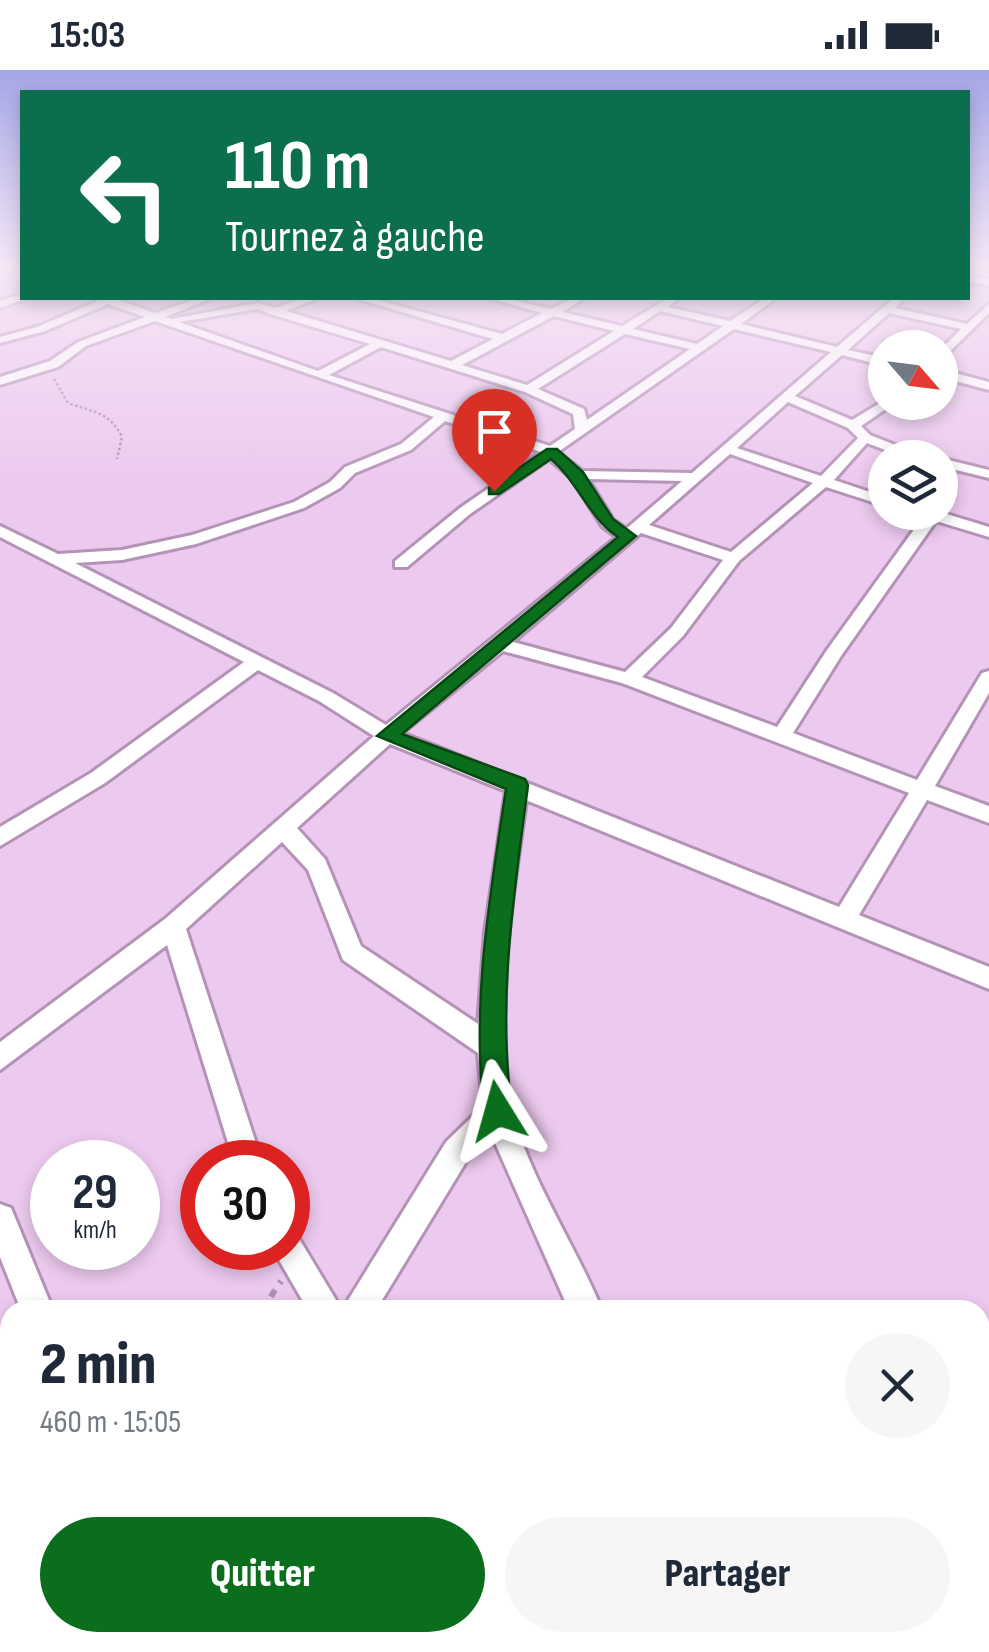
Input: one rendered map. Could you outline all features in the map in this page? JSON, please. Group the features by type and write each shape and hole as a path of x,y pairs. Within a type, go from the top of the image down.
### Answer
{"street":[{"path":"0,381 54,364 88,342"},
{"path":"230,342 552,452 578,475 607,522 733,558"},
{"path":"372,342 529,388 576,410 581,428"},
{"path":"453,365 496,342"},
{"path":"529,388 607,342"},
{"path":"669,342 698,348"},
{"path":"401,564 465,511 708,342"},
{"path":"800,342 868,358"},
{"path":"0,1058 173,926 387,736 634,532 853,342"},
{"path":"321,374 379,344"},
{"path":"958,378 989,386"},
{"path":"786,397 853,425 871,440"},
{"path":"853,425 868,416"},
{"path":"52,560 122,555 196,539 299,504 335,485 350,470 406,447 442,417"},
{"path":"628,679 677,632 733,558 824,480 865,438"},
{"path":"726,448 868,496"},
{"path":"958,466 989,474"},
{"path":"578,475 693,478"},
{"path":"958,523 989,532"},
{"path":"0,530 255,664 326,697 387,736 517,785 608,827 989,978"},
{"path":"781,737 916,530"},
{"path":"500,644 628,679 989,816"},
{"path":"0,838 98,778 255,664"},
{"path":"845,918 989,676"},
{"path":"517,785 499,915 490,1047 498,1111 514,1159 581,1300"},
{"path":"283,828 317,865 352,953 490,1047"},
{"path":"173,926 241,1140"},
{"path":"364,1300 456,1152 498,1111"},
{"path":"0,1219 33,1300"},
{"path":"300,1270 320,1300"}],"path":[{"path":"54,364 59,399 114,421 122,437 117,459"},
{"path":"267,1300 282,1270"}],"route":[{"path":"494,491 552,452 578,475 591,502 607,522 628,536 387,736 517,785 502,882 490,1047 498,1111"}]}
